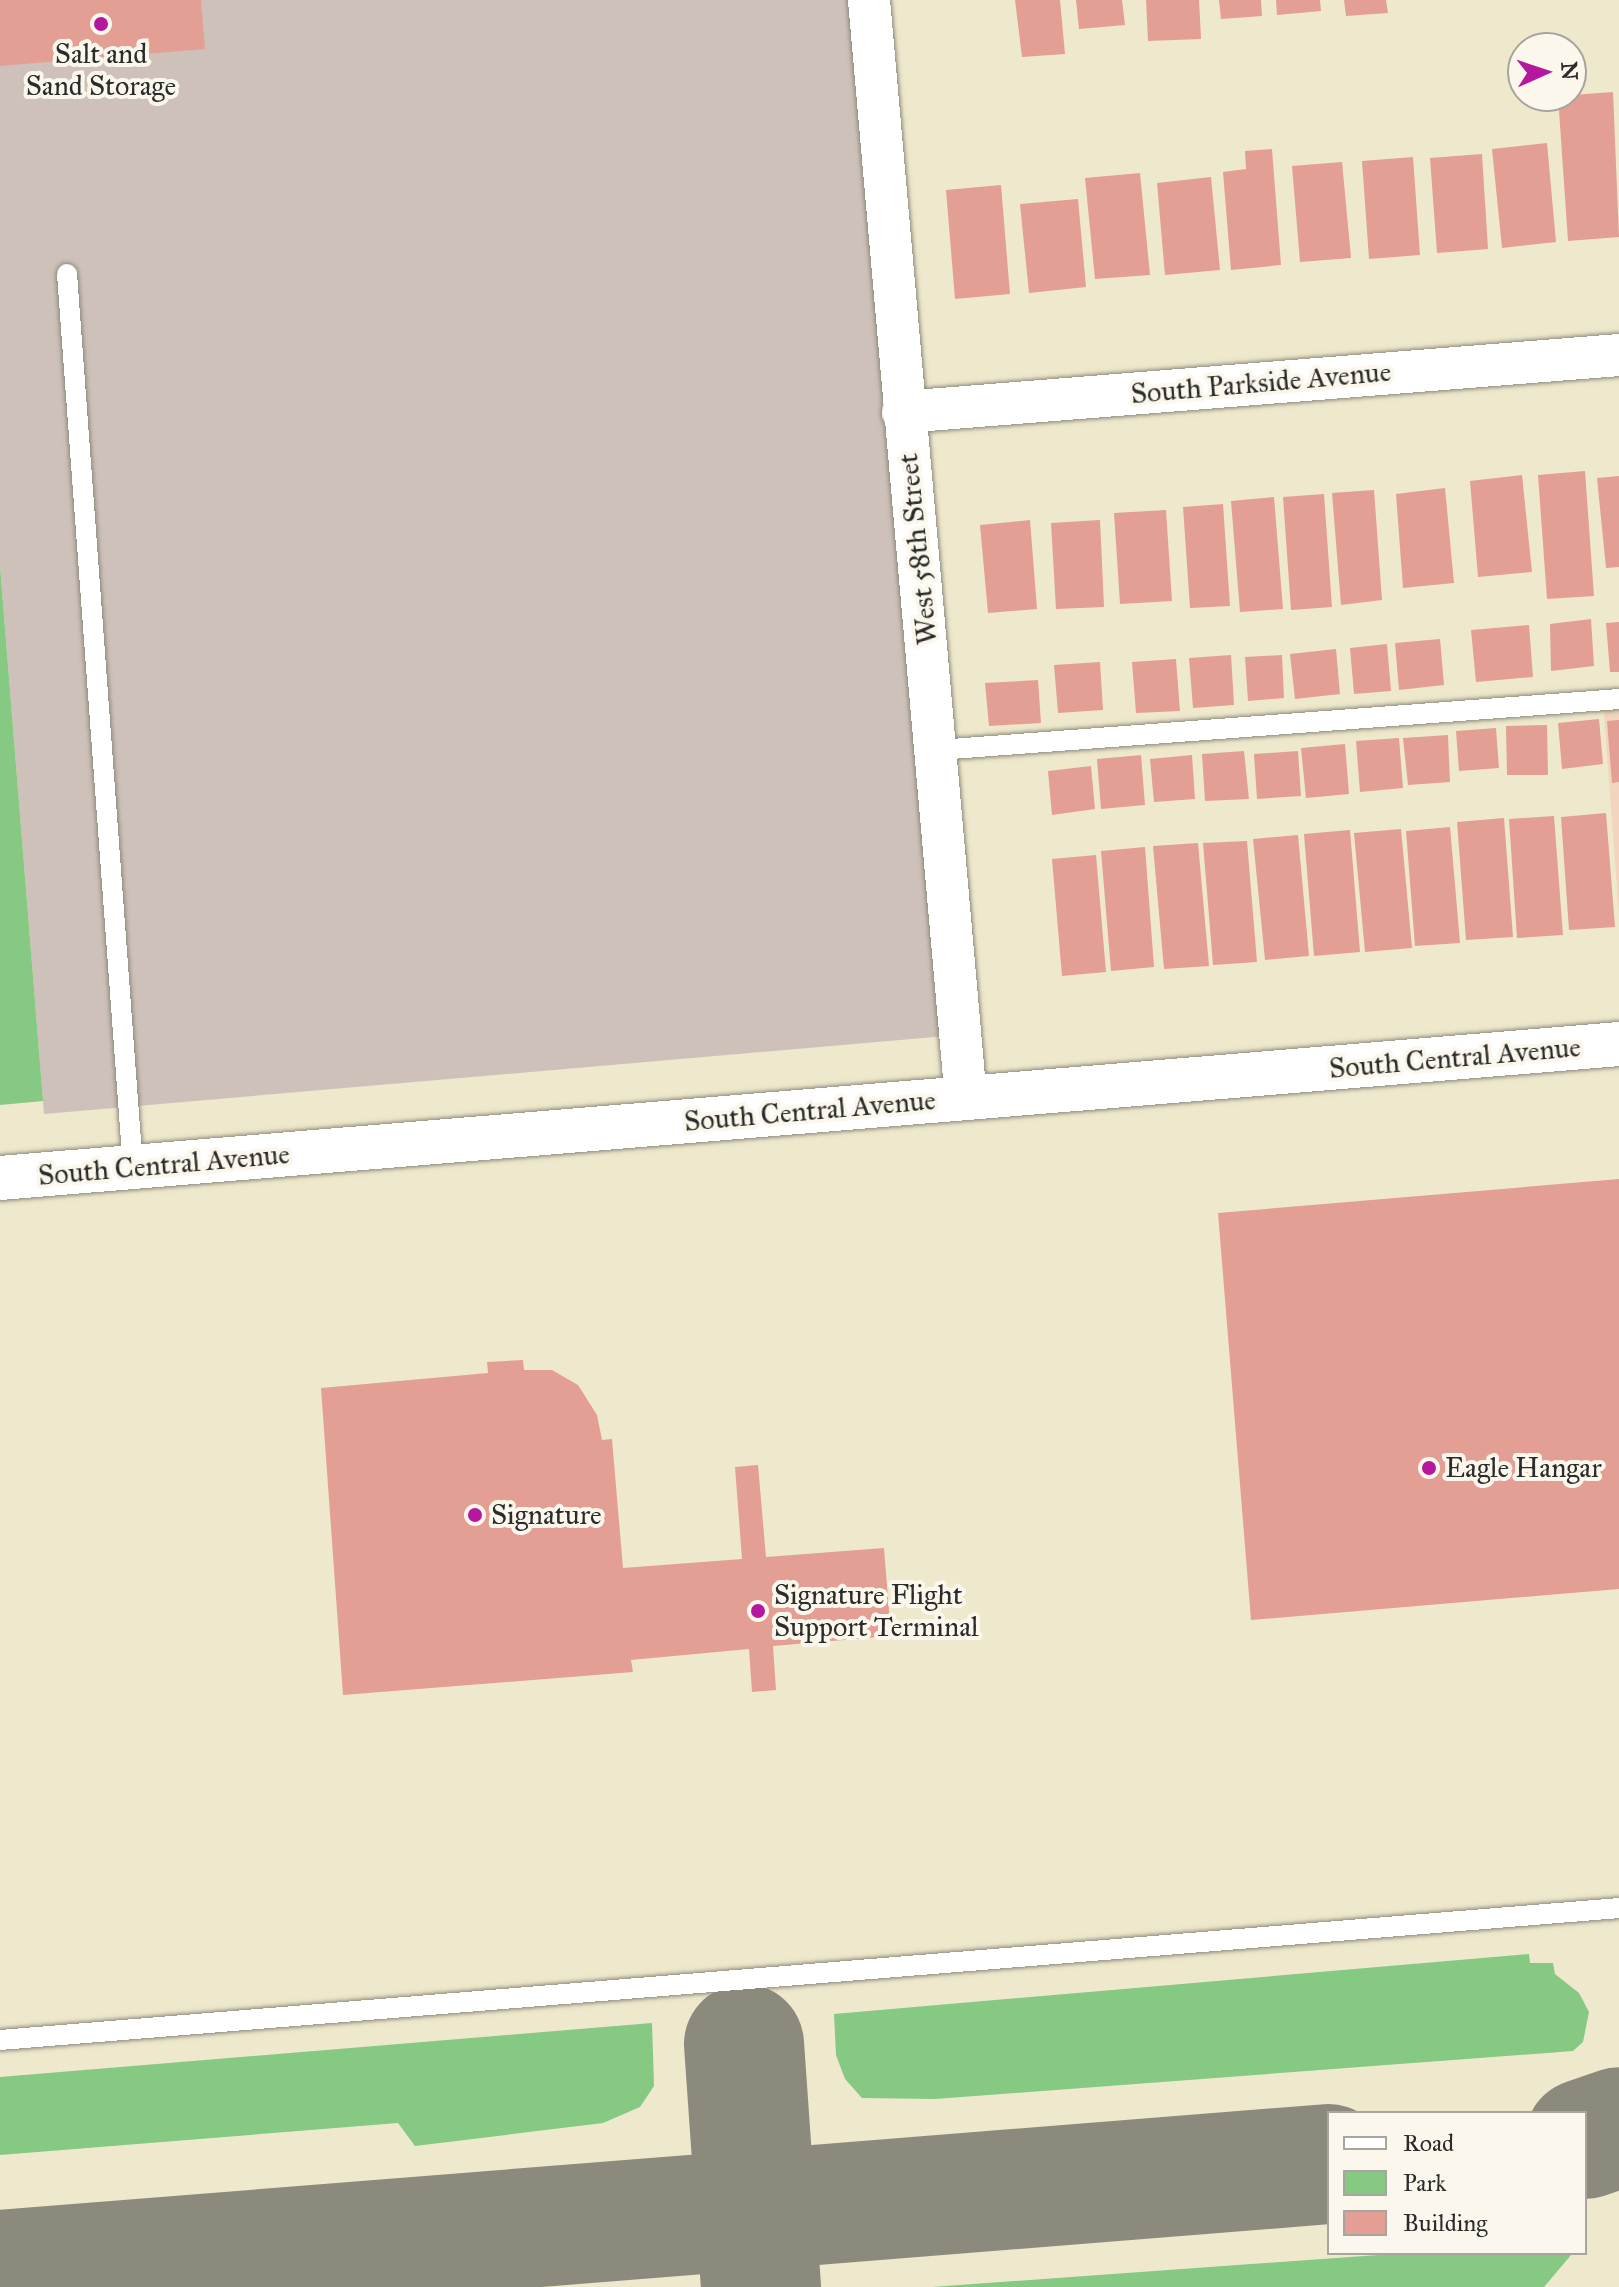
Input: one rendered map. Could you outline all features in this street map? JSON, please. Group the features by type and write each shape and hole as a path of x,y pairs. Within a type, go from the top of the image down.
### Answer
{"main road":[{"name":"South Central Avenue","path":"0,1178 1619,1044"}],"street":[{"name":"West 58th Street","path":"869,0 903,412 938,750 966,1099"},
{"name":"South Parkside Avenue","path":"903,412 1619,355"}],"lane":[{"path":"67,274 133,1168"},
{"path":"938,750 1619,699"},
{"path":"0,2040 1619,1908"}],"shaded area":[{"path":"0,0 860,0 946,1036 44,1114 0,566"},
{"path":"1619,699 1619,914 1603,701"}],"green space":[{"path":"0,566 43,1101 0,1105"},
{"path":"1529,1954 1530,1963 1553,1963 1555,1974 1579,1993 1589,2012 1583,2042 1573,2051 935,2099 862,2098 845,2079 836,2055 834,2014"},
{"path":"652,2023 654,2086 640,2107 603,2123 415,2146 398,2123 0,2155 0,2077"},
{"path":"1378,2255 1571,2255 1544,2287 932,2287"}],"building":[{"name":"Salt and Sand Storage","path":"0,0 201,0 205,49 0,66"},
{"path":"1015,0 1060,0 1065,54 1022,57"},
{"path":"1076,0 1122,0 1125,25 1079,29"},
{"path":"1146,0 1199,0 1201,39 1148,41"},
{"path":"1219,0 1261,0 1262,16 1221,19"},
{"path":"1276,0 1320,0 1321,11 1277,15"},
{"path":"1344,0 1386,0 1388,13 1346,16"},
{"path":"1613,92 1619,237 1568,241 1559,112 1587,112 1587,94"},
{"path":"1547,143 1556,242 1502,248 1492,149"},
{"path":"1272,149 1281,265 1231,270 1223,172 1246,169 1245,151"},
{"path":"1482,154 1488,249 1437,253 1430,158"},
{"path":"1413,157 1420,255 1369,259 1362,161"},
{"path":"1342,162 1351,258 1300,262 1292,166"},
{"path":"1140,173 1150,275 1095,279 1085,178"},
{"path":"1211,177 1220,270 1165,275 1157,183"},
{"path":"1001,185 1010,294 955,299 946,190"},
{"path":"1078,199 1086,287 1029,293 1020,204"},
{"path":"1585,471 1594,596 1547,599 1538,475"},
{"path":"1522,475 1532,572 1478,577 1470,481"},
{"path":"1619,476 1619,567 1606,568 1597,478"},
{"path":"1445,488 1454,583 1403,588 1396,494"},
{"path":"1374,490 1382,600 1341,605 1332,493"},
{"path":"1324,494 1332,607 1291,610 1283,497"},
{"path":"1274,497 1283,609 1240,612 1231,501"},
{"path":"1223,504 1230,606 1190,608 1183,507"},
{"path":"1166,510 1172,601 1120,604 1114,513"},
{"path":"1030,520 1037,609 988,613 980,525"},
{"path":"1100,520 1104,607 1056,609 1051,523"},
{"path":"1591,619 1594,666 1551,671 1550,624"},
{"path":"1619,622 1619,672 1610,672 1606,623"},
{"path":"1529,625 1533,677 1476,682 1471,630"},
{"path":"1440,639 1444,685 1399,690 1395,643"},
{"path":"1387,644 1391,691 1354,694 1350,648"},
{"path":"1336,649 1340,694 1295,699 1290,654"},
{"path":"1231,655 1234,705 1193,708 1189,658"},
{"path":"1282,655 1284,698 1248,701 1245,657"},
{"path":"1176,659 1180,711 1136,713 1132,662"},
{"path":"1100,662 1103,710 1058,713 1054,665"},
{"path":"1038,680 1041,723 989,726 985,683"},
{"path":"1599,719 1603,764 1562,769 1558,723"},
{"path":"1619,720 1619,782 1612,783 1607,721"},
{"path":"1547,725 1548,775 1507,775 1506,726"},
{"path":"1496,728 1499,768 1459,771 1456,731"},
{"path":"1448,735 1450,782 1408,785 1403,738"},
{"path":"1399,738 1403,788 1360,792 1356,741"},
{"path":"1345,744 1349,794 1306,798 1301,748"},
{"path":"1244,751 1249,799 1205,801 1202,754"},
{"path":"1298,751 1301,796 1257,799 1254,754"},
{"path":"1141,755 1145,805 1101,809 1097,759"},
{"path":"1192,755 1195,799 1154,802 1150,759"},
{"path":"1091,766 1095,809 1052,815 1048,771"},
{"path":"1606,813 1615,927 1569,930 1561,817"},
{"path":"1554,816 1563,935 1517,938 1509,819"},
{"path":"1504,818 1513,937 1466,940 1457,822"},
{"path":"1450,827 1460,943 1415,946 1406,831"},
{"path":"1401,829 1412,948 1365,952 1354,833"},
{"path":"1350,830 1360,952 1314,956 1304,834"},
{"path":"1298,835 1309,956 1265,960 1253,839"},
{"path":"1247,841 1257,962 1213,965 1203,843"},
{"path":"1198,843 1209,966 1164,969 1153,846"},
{"path":"1145,847 1154,967 1111,971 1101,851"},
{"path":"1096,855 1106,972 1062,976 1052,859"},
{"name":"Eagle Hangar","path":"1619,1179 1619,1589 1251,1620 1218,1213"},
{"path":"523,1360 524,1370 552,1370 578,1385 597,1415 602,1440 612,1439 623,1568 742,1559 735,1467 758,1465 766,1557 884,1548 891,1636 773,1646 776,1690 752,1692 749,1649 631,1660 633,1672 343,1695 321,1388 488,1373 487,1362"}],"taxiway":[{"path":"744,2044 761,2287"},
{"path":"1587,2138 1619,2127"},
{"path":"0,2270 1327,2164"}],"place":[{"name":"Salt and Sand Storage","path":"101,24"},
{"name":"Eagle Hangar","path":"1429,1468"},
{"name":"Signature","path":"475,1515"},
{"name":"Signature Flight Support Terminal","path":"758,1611"}]}
